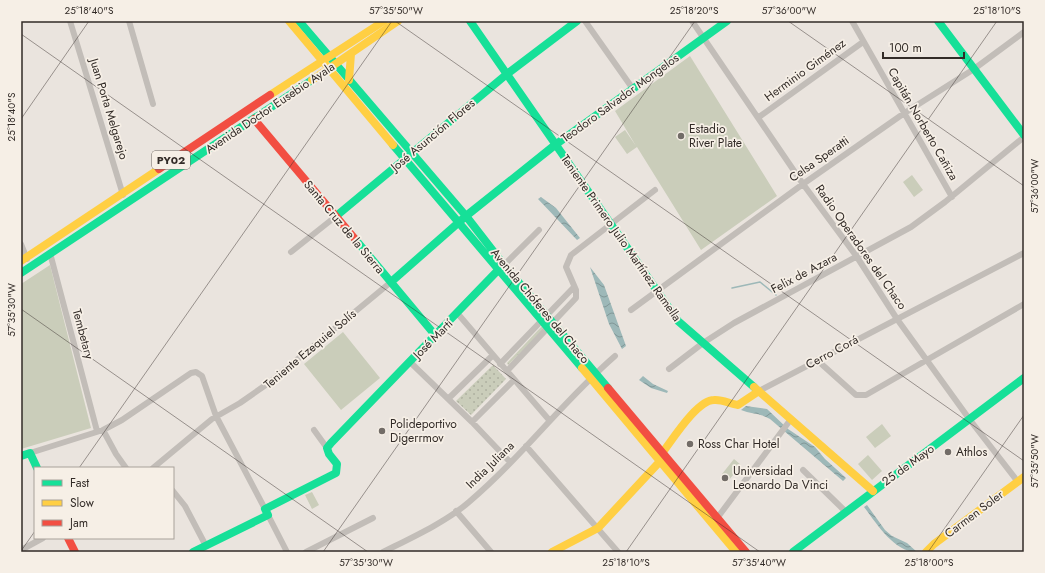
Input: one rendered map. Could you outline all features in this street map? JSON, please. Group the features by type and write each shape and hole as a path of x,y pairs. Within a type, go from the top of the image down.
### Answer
{"main road":[{"path":"289,21 329,63"},
{"path":"299,21 329,63"},
{"name":"Avenida Doctor Eusebio Ayala","path":"21,273 254,119 384,21"},
{"name":"Avenida Doctor Eusebio Ayala","path":"24,259 171,160 329,63 351,54 398,21"},
{"name":"Teniente Primero Julio Martínez Ramella","path":"470,21 555,145 658,290 678,321 759,391 789,422 873,491"},
{"name":"José Asunción Flores","path":"335,217 507,74 577,21"},
{"name":"Teodoro Salvador Mongelos","path":"464,219 555,145 727,21"},
{"path":"938,21 1024,136"},
{"path":"349,80 351,54"},
{"name":"Avenida Chóferes del Chaco","path":"329,63 349,80 408,155"},
{"name":"Avenida Chóferes del Chaco","path":"329,63 464,219 544,318 716,521 746,552"},
{"name":"Santa Cruz de la Sierra","path":"254,119 435,336"},
{"path":"171,160 176,170"},
{"name":"Teniente Ezequiel Solís","path":"390,282 464,219"},
{"name":"José Martí","path":"327,448 502,267"},
{"name":"25 de Mayo","path":"793,552 1024,378"},
{"name":"Cerro Corá","path":"662,457 697,409 707,401 717,400 738,405 759,391"},
{"path":"193,552 336,473 337,464 329,454 327,448"},
{"path":"21,456 30,453 37,467"},
{"path":"552,552 598,528 662,457"},
{"name":"Carmen Soler","path":"927,551 1021,479"},
{"name":"Avenida Chóferes del Chaco","path":"716,521 722,535 736,552"},
{"path":"722,535 730,540 740,552"},
{"path":"68,539 75,552"}],"street":[{"name":"Juan Porta Melgarejo","path":"70,21 126,204"},
{"path":"129,21 153,104"},
{"path":"585,21 633,89"},
{"name":"Radio Operadores del Chaco","path":"692,21 759,117 803,184 857,257 898,319 970,420 1021,479"},
{"name":"Capitán Norberto Cañiza","path":"852,21 903,114 952,197"},
{"name":"Celsa Speratti","path":"631,310 803,184 903,114 974,69 1024,32"},
{"name":"Herminio Giménez","path":"759,117 863,42"},
{"name":"Felix de Azara","path":"669,369 703,343 734,323 911,227 952,197 1024,136"},
{"path":"507,372 577,295 567,271 566,263 568,258 611,223 656,190"},
{"name":"José Asunción Flores","path":"291,252 335,217"},
{"name":"José Martí","path":"502,267 539,230"},
{"name":"Tembetary","path":"48,242 100,431 125,467"},
{"path":"21,244 24,259 30,267"},
{"name":"Cerro Corá","path":"759,391 1024,253"},
{"name":"Teniente Ezequiel Solís","path":"154,467 216,416 240,403 270,382 390,282"},
{"path":"500,364 574,287"},
{"path":"817,360 856,395 861,396 879,388 1024,304"},
{"path":"458,314 550,421"},
{"path":"448,399 493,355"},
{"path":"593,375 615,356"},
{"path":"410,362 472,422 510,462"},
{"path":"30,453 100,431 122,420 191,372 200,374 204,379 216,416 287,552"},
{"name":"India Juliana","path":"383,552 456,511 470,501 526,446 593,375"},
{"path":"472,422 514,380"},
{"path":"716,521 789,422"},
{"path":"314,430 327,448"},
{"path":"526,446 618,552"},
{"path":"803,470 846,512"},
{"path":"174,492 185,506 206,546"},
{"path":"456,511 491,552"},
{"path":"306,552 373,518"},
{"path":"21,550 41,539"}],"green space":[{"path":"690,56 777,196 701,250 637,147 627,154 615,137 625,130 636,146 615,111"},
{"path":"912,175 923,190 914,197 903,182"},
{"path":"50,265 91,428 21,449 21,284"},
{"path":"542,326 545,329 508,365 507,363"},
{"path":"343,332 380,378 341,410 304,364"},
{"path":"493,365 506,379 471,415 456,401"},
{"path":"465,396 475,406 470,411 460,401"},
{"path":"882,424 891,436 875,448 866,437"},
{"path":"868,455 882,471 872,480 858,464"},
{"path":"734,459 741,465 729,480 722,474"},
{"path":"312,492 319,505 312,509 305,495"}],"water":[{"path":"541,197 556,208 580,238 577,240 538,199"},
{"path":"590,267 604,285 626,346 622,349 609,324"},
{"path":"643,376 653,384 668,391 667,393 651,388 639,380"},
{"path":"746,406 767,409 788,429 815,447 825,459 846,478 843,481 770,419 741,410"},
{"path":"867,505 885,530 892,536 907,543 917,552 909,551 901,547 887,536 864,507"}],"waterway":[{"path":"732,288 760,282 776,295"}],"traffic: fast":[{"path":"299,21 466,216 504,265 608,388"},
{"path":"470,21 678,321 754,387"},
{"path":"335,217 507,74 577,21"},
{"path":"391,282 466,216 555,145 727,21"},
{"path":"938,21 1024,135"},
{"path":"21,273 312,80"},
{"path":"393,145 582,368"},
{"path":"355,239 435,335"},
{"path":"193,552 268,515 265,509 336,473 337,464 329,454 327,448 331,443 503,265"},
{"path":"793,552 1024,378"},
{"path":"21,456 30,453 37,467"}],"traffic: slow":[{"path":"289,21 393,145"},
{"path":"270,95 384,21"},
{"path":"312,80 398,21"},
{"path":"349,80 351,54"},
{"path":"21,261 159,169"},
{"path":"582,368 736,552"},
{"path":"754,387 873,491"},
{"path":"659,457 699,407 714,400 738,405 759,391"},
{"path":"552,552 598,528 664,457"},
{"path":"926,552 934,544 1024,477"}],"traffic: jam":[{"path":"159,169 270,95"},
{"path":"254,119 355,239"},
{"path":"608,388 746,552"},
{"path":"68,539 75,552"}],"place":[{"name":"Estadio River Plate","path":"681,136"},
{"name":"Polideportivo Digerrmov","path":"382,431"},
{"name":"Ross Char Hotel","path":"690,444"},
{"name":"Athlos","path":"948,452"},
{"name":"Universidad Leonardo Da Vinci","path":"725,478"}]}
